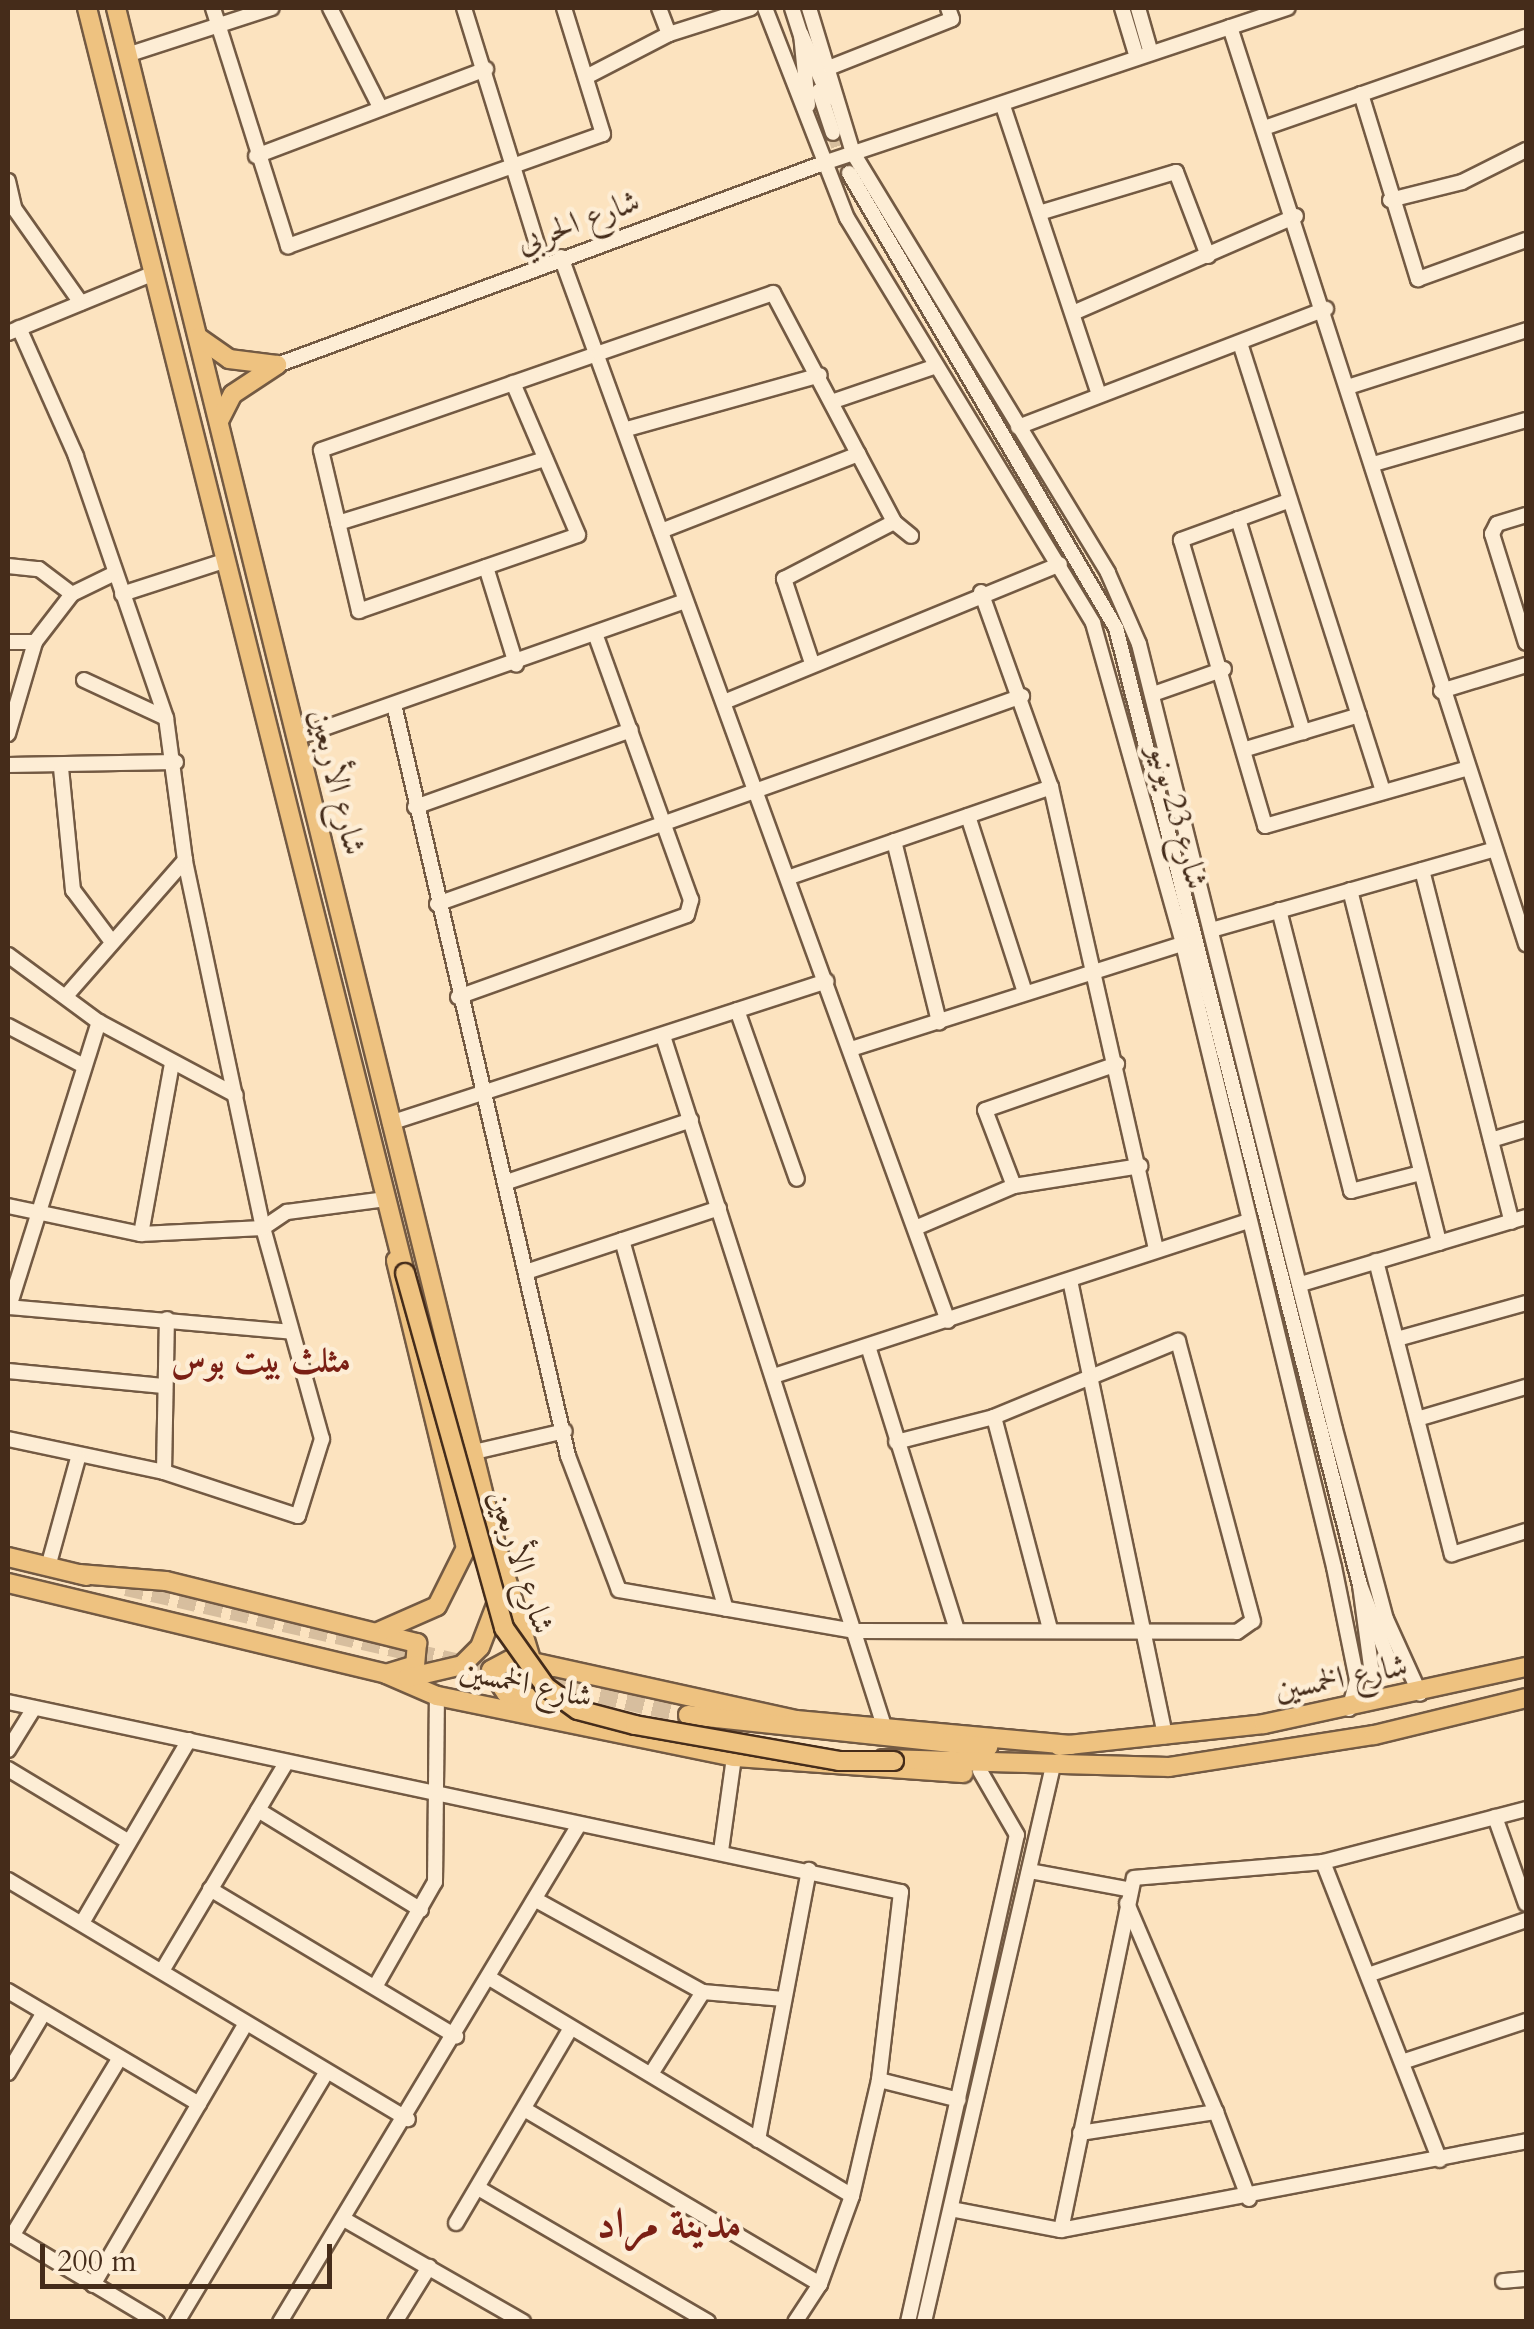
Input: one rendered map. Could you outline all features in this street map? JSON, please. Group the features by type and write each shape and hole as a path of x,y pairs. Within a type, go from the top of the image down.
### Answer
{"main road":[{"name":"شارع الأربعين","path":"87,8 396,1240 504,1628 546,1687 578,1710 635,1726 838,1761 894,1760"},
{"name":"شارع الأربعين","path":"116,8 496,1545 532,1662 549,1668"},
{"path":"100,62 126,55"},
{"path":"198,337 229,360 277,365"},
{"path":"219,421 233,394 277,365"},
{"path":"378,1632 437,1606 466,1548 396,1277 396,1240"},
{"path":"466,1548 482,1558 496,1545"},
{"path":"8,1557 126,1587"},
{"path":"393,1676 438,1676 480,1647 503,1570 457,1571"},
{"path":"78,1574 166,1581 412,1639 421,1651 415,1665 393,1676"},
{"name":"شارع الخمسين","path":"8,1583 393,1676 437,1696 734,1757 916,1776 1048,1766 1237,1760 1526,1698"},
{"path":"894,1760 698,1731 492,1683 500,1660 694,1703 885,1730 1071,1745"},
{"name":"شارع الخمسين","path":"688,1715 889,1743 1071,1745 1165,1736 1349,1709 1526,1667"},
{"name":"شارع الخمسين","path":"894,1760 1048,1766"}],"street":[{"path":"212,8 256,156 288,246 603,134 564,8"},
{"path":"126,55 272,8"},
{"path":"330,8 380,107"},
{"path":"464,8 543,263"},
{"path":"659,8 670,34"},
{"path":"586,76 670,34 751,8"},
{"name":"شارع 23 يونيو","path":"766,8 821,164 847,218 1060,564 1116,690 1183,944 1356,1680 1349,1709"},
{"path":"792,8 839,128"},
{"name":"شارع 23 يونيو","path":"809,8 831,67 839,128 879,200 1108,573 1156,694 1398,1667 1420,1694"},
{"path":"831,67 952,20 948,8"},
{"path":"1122,8 1142,49"},
{"path":"1138,8 1142,49"},
{"name":"شارع الحربي","path":"277,365 543,263 1260,8"},
{"name":"شارع الحربي","path":"899,137 1003,106 1288,8"},
{"path":"1230,28 1267,127 1377,464 1465,769 1526,944"},
{"path":"801,34 808,130"},
{"path":"1267,127 1526,37"},
{"path":"256,156 486,69"},
{"path":"1361,94 1390,200 1418,279 1526,240"},
{"path":"1003,106 1098,392"},
{"path":"1390,200 1462,182 1526,150"},
{"path":"848,172 920,305 1085,570 1116,628 1360,1585 1372,1674"},
{"path":"1039,213 1176,172 1208,256"},
{"path":"8,181 11,211 81,302"},
{"path":"879,200 920,305"},
{"path":"1072,313 1296,216"},
{"path":"847,218 920,305"},
{"path":"561,257 627,429 684,602 793,876 850,1049 920,1226 948,1321"},
{"path":"8,1439 78,1458 164,1472 304,1514 322,1439 263,1228 185,860 176,762 166,718 115,572 13,330 154,273"},
{"path":"513,383 578,535 359,611 321,450 598,353 774,293 820,374 894,522 911,536"},
{"path":"1018,427 1098,392 1326,309"},
{"path":"1351,386 1526,330"},
{"path":"1240,343 1383,792"},
{"path":"834,401 936,366"},
{"path":"627,429 820,374"},
{"path":"1377,464 1526,420"},
{"path":"661,531 859,454"},
{"path":"338,524 546,460"},
{"path":"1056,486 1085,570"},
{"path":"1288,501 1181,540 1224,669 1266,826 1465,769"},
{"path":"1526,515 1492,534 1526,643"},
{"path":"1238,519 1303,732"},
{"path":"812,663 784,579 894,522"},
{"path":"122,594 227,560"},
{"path":"724,702 981,592 1060,564"},
{"path":"8,566 38,569 72,594"},
{"path":"486,567 516,664"},
{"path":"8,734 36,642 72,594 115,572"},
{"path":"981,592 1022,696 1051,787 1156,1249"},
{"path":"296,738 395,709 684,602"},
{"path":"1116,628 1116,690"},
{"path":"458,997 687,915 691,900 665,820 596,636"},
{"path":"8,642 36,642"},
{"path":"1442,691 1526,665"},
{"path":"1156,694 1224,669"},
{"path":"84,680 166,718"},
{"path":"437,904 758,785 1022,696"},
{"path":"395,709 458,997 532,1270 565,1431 619,1590 854,1631 1145,1628 1237,1632 1254,1620 1178,1340 1090,1381 994,1417 896,1442"},
{"path":"1246,749 1359,715"},
{"path":"414,806 631,730"},
{"path":"8,765 62,768 176,762"},
{"path":"62,768 73,890 109,938"},
{"path":"793,876 1051,787"},
{"path":"968,816 1025,992"},
{"path":"894,841 938,1022"},
{"path":"1215,929 1493,850"},
{"path":"66,996 109,938 185,860"},
{"path":"1301,1284 1519,1220 1491,1140 1422,870"},
{"path":"1350,890 1439,1243"},
{"path":"1279,910 1351,1191 1421,1173"},
{"path":"850,1049 1183,944"},
{"path":"8,955 99,1022 236,1095"},
{"path":"390,1123 487,1096 826,981"},
{"path":"737,1010 797,1179"},
{"path":"99,1022 82,1065 8,1307 292,1332"},
{"path":"8,1026 82,1065"},
{"path":"663,1036 885,1730"},
{"path":"140,1234 172,1063"},
{"path":"1014,1186 985,1110 1117,1064"},
{"path":"510,1181 691,1120"},
{"path":"1491,1140 1526,1129"},
{"path":"1240,1181 1248,1134"},
{"path":"920,1226 1014,1186 1140,1166"},
{"path":"8,1206 140,1234 263,1228 286,1212 386,1199"},
{"path":"532,1270 719,1208"},
{"path":"774,1376 1071,1285 1156,1249 1247,1221"},
{"path":"622,1240 726,1610"},
{"path":"1376,1261 1452,1554 1526,1531"},
{"path":"1071,1285 1165,1736"},
{"path":"1397,1339 1526,1303"},
{"path":"164,1472 167,1320"},
{"path":"868,1346 957,1630"},
{"path":"8,1371 163,1386"},
{"path":"1418,1419 1526,1387"},
{"path":"994,1417 1050,1629"},
{"path":"474,1452 565,1431"},
{"path":"48,1567 78,1458"},
{"path":"1356,1680 1398,1667 1360,1585"},
{"path":"376,1987 435,1882 430,1796 437,1696"},
{"path":"8,1702 577,1828 722,1850 900,1892 879,2080 852,2196 820,2284 794,2322"},
{"path":"8,1750 34,1708"},
{"path":"82,1922 189,1740"},
{"path":"722,1850 734,1757"},
{"path":"162,1971 285,1765"},
{"path":"924,2322 956,2210 1048,1766"},
{"path":"8,1768 129,1842"},
{"path":"908,2322 1017,1835 980,1772"},
{"path":"1061,2230 1127,1895 1148,1872 1323,1862 1526,1809"},
{"path":"258,1810 422,1910"},
{"path":"1495,1818 1526,1904"},
{"path":"280,2322 347,2220 538,1901 577,1828"},
{"path":"1323,1862 1440,2160"},
{"path":"758,2140 808,1870"},
{"path":"1029,1870 1127,1895"},
{"path":"8,1882 82,1922 408,2118"},
{"path":"210,1889 456,2036"},
{"path":"1127,1895 1249,2199"},
{"path":"538,1901 702,1992 784,1998"},
{"path":"1368,1975 1526,1920"},
{"path":"491,1979 852,2196"},
{"path":"8,1991 199,2104"},
{"path":"651,2074 702,1992"},
{"path":"8,2073 43,2014"},
{"path":"1402,2062 1526,2021"},
{"path":"93,2285 246,2023"},
{"path":"456,2224 572,2028"},
{"path":"119,2060 10,2234 157,2322"},
{"path":"178,2322 327,2071"},
{"path":"879,2080 959,2100"},
{"path":"524,2109 820,2284"},
{"path":"1080,2133 1216,2112"},
{"path":"956,2210 1061,2230 1249,2199 1526,2141"},
{"path":"478,2188 708,2322"},
{"path":"347,2220 429,2267 504,2317 523,2322"},
{"path":"395,2322 429,2267"},
{"path":"1503,2282 1526,2278"}],"tunnel":[{"path":"833,133 846,167"},
{"path":"126,1587 688,1715"}],"district":[{"name":"مثلث بيت بوس","path":"261,1360"},
{"name":"مدينة مراد","path":"669,2224"}]}
